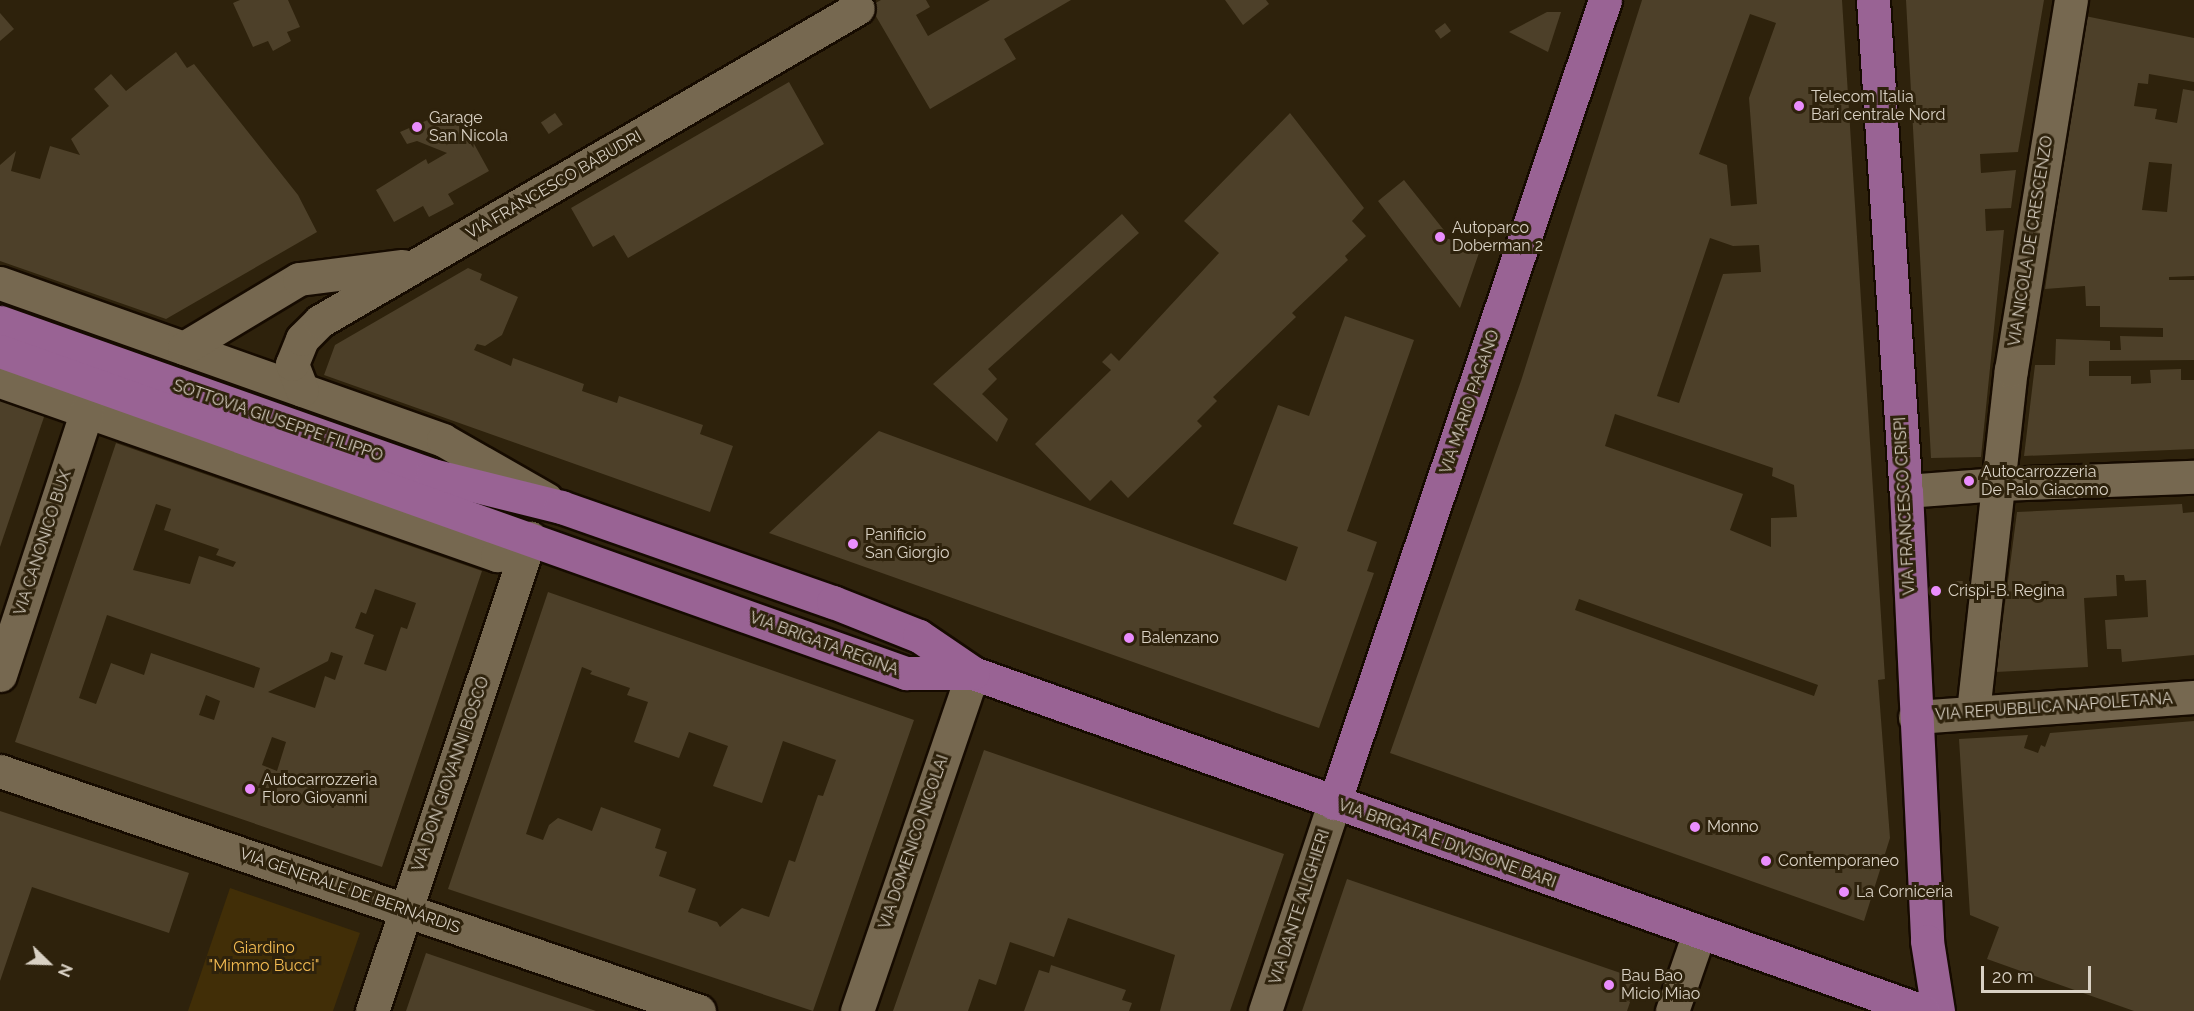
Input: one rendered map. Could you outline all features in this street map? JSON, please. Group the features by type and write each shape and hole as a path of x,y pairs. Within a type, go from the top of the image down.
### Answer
{"main road":[{"name":"VIA MARIO PAGANO","path":"1334,803 1605,0"},
{"name":"VIA FRANCESCO CRISPI","path":"1873,0 1906,491 1926,941 1938,1011"},
{"name":"SOTTOVIA GIUSEPPE FILIPPO","path":"0,322 432,475 561,507"},
{"name":"SOTTOVIA GIUSEPPE FILIPPO","path":"0,351 530,538"},
{"path":"561,507 919,636 973,673"},
{"name":"VIA BRIGATA REGINA","path":"530,538 906,674 973,673"},
{"name":"VIA BRIGATA E DIVISIONE BARI","path":"973,673 1923,1011"}],"street":[{"name":"VIA NICOLA DE CRESCENZO","path":"1973,712 2010,370 2071,0"},
{"name":"VIA FRANCESCO BABUDRI","path":"302,390 292,364 302,339 320,321 858,8"},
{"path":"184,348 298,279 416,264"},
{"path":"0,283 443,440 561,507"},
{"path":"0,381 497,555 530,538"},
{"name":"VIA CANONICO BUX","path":"0,675 87,411"},
{"path":"1906,491 1999,484 2194,477"},
{"name":"VIA DON GIOVANNI BOSCO","path":"372,1011 530,538"},
{"name":"VIA DOMENICO NICOLAI","path":"857,1011 973,673"},
{"name":"VIA REPUBBLICA NAPOLETANA","path":"1915,717 2194,697"},
{"name":"VIA GENERALE DE BERNARDIS","path":"0,771 699,1011"},
{"name":"VIA DANTE ALIGHIERI","path":"1265,1011 1334,803"},
{"path":"1672,1011 1699,933"}],"green space":[{"name":"Giardino \"Mimmo Bucci\"","path":"230,888 360,933 333,1011 188,1011"}],"building":[{"path":"240,0 288,0 300,27 287,32 291,41 273,51 268,41 253,47 233,3"},
{"path":"881,0 926,0 930,7 916,15 928,36 990,0 1071,0 1004,39 1016,59 930,109 870,6"},
{"path":"1225,0 1266,0 1269,4 1243,25"},
{"path":"1642,0 1842,0 1885,679 1878,680 1890,838 1864,921 1390,753 1521,381","holes":["1750,14 1776,23 1749,98 1757,204 1731,206 1727,165 1699,154","1710,238 1733,246 1759,245 1761,272 1723,274 1679,403 1657,396","1615,414 1773,468 1772,476 1794,485 1797,517 1771,518 1771,547 1730,530 1743,494 1605,446","1579,599 1818,685 1814,696 1575,610"]},
{"path":"1906,0 2044,0 2018,152 1980,154 1981,173 2016,170 2011,208 1985,209 1986,231 2004,230 1981,457 1931,458"},
{"path":"1547,12 1561,12 1548,52 1509,32"},
{"path":"0,13 14,29 0,41"},
{"path":"2085,16 2194,38 2194,82 2149,74 2148,84 2138,83 2134,106 2157,109 2155,119 2177,123 2183,89 2194,91 2194,276 2169,277 2169,280 2194,280 2194,360 2089,361 2089,376 2131,376 2131,384 2151,383 2150,370 2181,369 2181,380 2194,380 2194,449 2024,456 2035,365 2055,365 2056,339 2110,341 2110,350 2121,350 2120,336 2163,337 2163,328 2100,327 2100,306 2086,306 2085,286 2045,289","holes":["2149,162 2172,164 2167,212 2142,210"]},
{"path":"1445,23 1451,31 1441,39 1435,31"},
{"path":"176,52 187,68 194,64 298,195 317,232 166,319 0,261 0,165 16,151 11,171 40,179 50,146 80,155 71,139 109,106 94,89 111,74 126,91"},
{"path":"789,82 824,144 628,258 614,235 593,247 571,208"},
{"path":"457,113 489,171 448,194 454,204 429,217 423,206 394,222 376,190 426,159 428,164 447,153 417,141 407,144 400,132 437,116"},
{"path":"555,113 563,125 549,134 541,123"},
{"path":"1290,113 1364,208 1352,221 1366,236 1345,256 1348,260 1292,313 1296,317 1213,397 1217,401 1197,421 1202,426 1128,498 1111,480 1090,501 1035,444 1111,370 1102,362 1111,353 1119,361 1219,253 1184,221"},
{"path":"1404,180 1447,234 1443,237 1480,250 1460,308 1378,201"},
{"path":"1122,214 1139,233 988,369 997,379 982,394 1008,419 997,442 933,384"},
{"path":"468,268 482,274 480,280 518,297 502,335 485,346 477,344 474,350 511,366 513,358 584,384 582,391 617,403 619,396 703,425 700,434 733,446 710,512 324,375 335,345"},
{"path":"1345,316 1414,340 1347,531 1377,542 1367,571 1374,573 1319,728 769,533 879,431 1286,581 1298,547 1233,524 1278,405 1309,416"},
{"path":"0,398 45,414 0,547"},
{"path":"116,443 482,571 382,867 15,742","holes":["156,504 171,509 164,530 219,549 216,555 236,562 233,567 199,556 190,584 133,570","375,589 416,603 407,629 401,627 386,671 364,664 374,635 355,628 361,612 366,614","107,615 260,668 254,688 151,653 144,675 111,663 96,704 79,698","331,652 343,656 335,680 325,676 315,708 268,692 328,661","206,695 220,701 214,720 199,715","272,737 286,742 277,771 262,765"]},
{"path":"2182,504 2183,513 2194,512 2194,655 2122,662 2121,649 2107,649 2105,620 2148,617 2146,580 2125,581 2124,575 2116,575 2117,596 2084,598 2088,667 1996,672 2017,512"},
{"path":"1955,581 1965,581 1965,598 1955,598"},
{"path":"548,592 914,720 813,1011 448,889","holes":["582,667 592,671 590,674 630,688 627,695 648,702 634,742 679,758 689,732 728,746 713,786 762,803 783,741 836,760 823,796 818,795 795,862 789,860 769,917 742,908 720,927 717,922 688,912 696,889 659,876 667,852 655,848 661,829 601,807 592,831 558,818 549,825 543,840 526,834"]},
{"path":"2194,721 2194,1011 2134,1011 1987,959 1999,927 1970,915 1959,739 2028,735 2024,748 2038,753 2041,745 2045,747 2050,733"},
{"path":"984,750 1284,854 1230,1011 1160,1011 1175,955 1068,918 1054,957 1010,942 996,985 979,979 968,1011 893,1011"},
{"path":"0,811 189,873 169,933 32,887 0,981"},
{"path":"1347,879 1638,979 1627,1011 1302,1011"},
{"path":"426,953 596,1011 406,1011"},
{"path":"1051,965 1126,990 1122,1000 1132,1003 1129,1011 1024,1011 1039,970 1049,973"}],"place":[{"name":"Telecom Italia Bari centrale Nord","path":"1799,106"},
{"name":"Garage San Nicola","path":"417,127"},
{"name":"Autoparco Doberman 2","path":"1440,237"},
{"name":"Autocarrozzeria De Palo Giacomo","path":"1969,481"},
{"name":"Panificio San Giorgio","path":"853,544"},
{"name":"Crispi-B. Regina","path":"1936,591"},
{"name":"Balenzano","path":"1129,638"},
{"name":"Autocarrozzeria Floro Giovanni","path":"250,789"},
{"name":"Monno","path":"1695,827"},
{"name":"Contemporaneo","path":"1766,861"},
{"name":"La Corniceria","path":"1844,892"},
{"name":"Bau Bao Micio Miao","path":"1609,985"}]}
